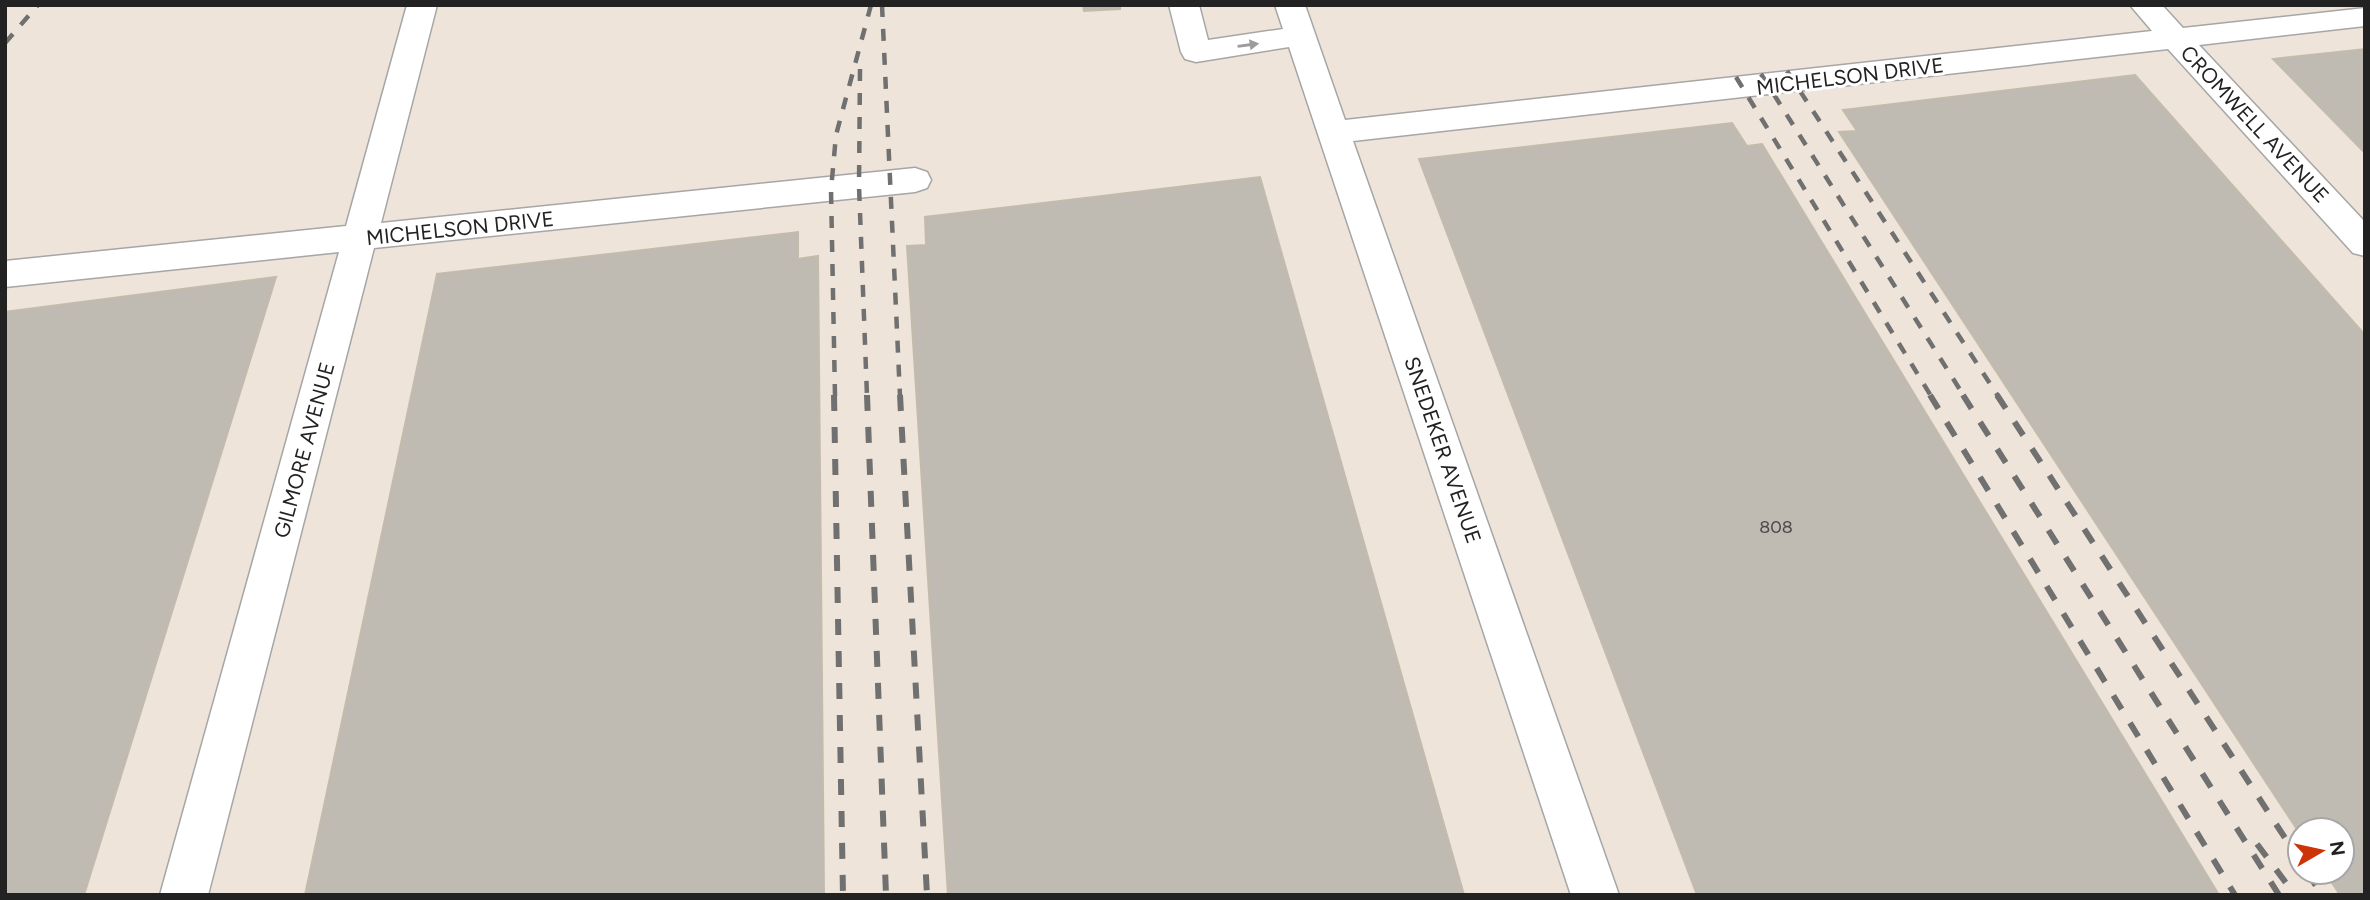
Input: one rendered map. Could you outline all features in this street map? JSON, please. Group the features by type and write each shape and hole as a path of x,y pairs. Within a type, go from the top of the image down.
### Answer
{"street":[{"name":"GILMORE AVENUE","path":"184,895 422,5"},
{"path":"1184,5 1196,52 1295,21"},
{"name":"CROMWELL AVENUE","path":"2145,5 2365,244"},
{"name":"MICHELSON DRIVE","path":"1334,132 2365,17"},
{"name":"SNEDEKER AVENUE","path":"1295,21 1595,895"},
{"name":"MICHELSON DRIVE","path":"5,274 915,180"}],"shaded area":[{"path":"5,5 2365,5 2365,895 5,895"}],"building":[{"path":"1083,5 1120,5 1120,9 1084,11"},
{"path":"2365,49 2365,153 2273,59"},
{"path":"2135,75 2365,335 2365,895 2340,895 2334,886 2356,886 2356,816 2288,816 1839,132 1857,131 1843,110"},
{"path":"1732,123 1747,146 1762,144 2219,895 1697,895 1419,159"},
{"path":"1260,177 1464,895 948,895 907,246 926,245 925,217"},
{"path":"798,232 798,259 818,256 824,895 305,895 437,274"},
{"path":"276,277 84,895 5,895 5,312"}],"railway":[{"path":"5,43 38,5"},
{"path":"835,396 831,190 836,135 871,5"},
{"path":"882,5 900,396"},
{"path":"860,69 859,186 867,396"},
{"path":"1787,71 1998,396"},
{"path":"1761,74 1964,396"},
{"path":"1736,77 1931,396"},
{"path":"834,395 843,895"},
{"path":"867,395 886,895"},
{"path":"900,395 927,895"},
{"path":"1930,395 2235,895"},
{"path":"1963,395 2279,895"},
{"path":"1997,395 2286,839"},
{"path":"2257,844 2295,895"},
{"path":"2316,886 2322,895"}]}
